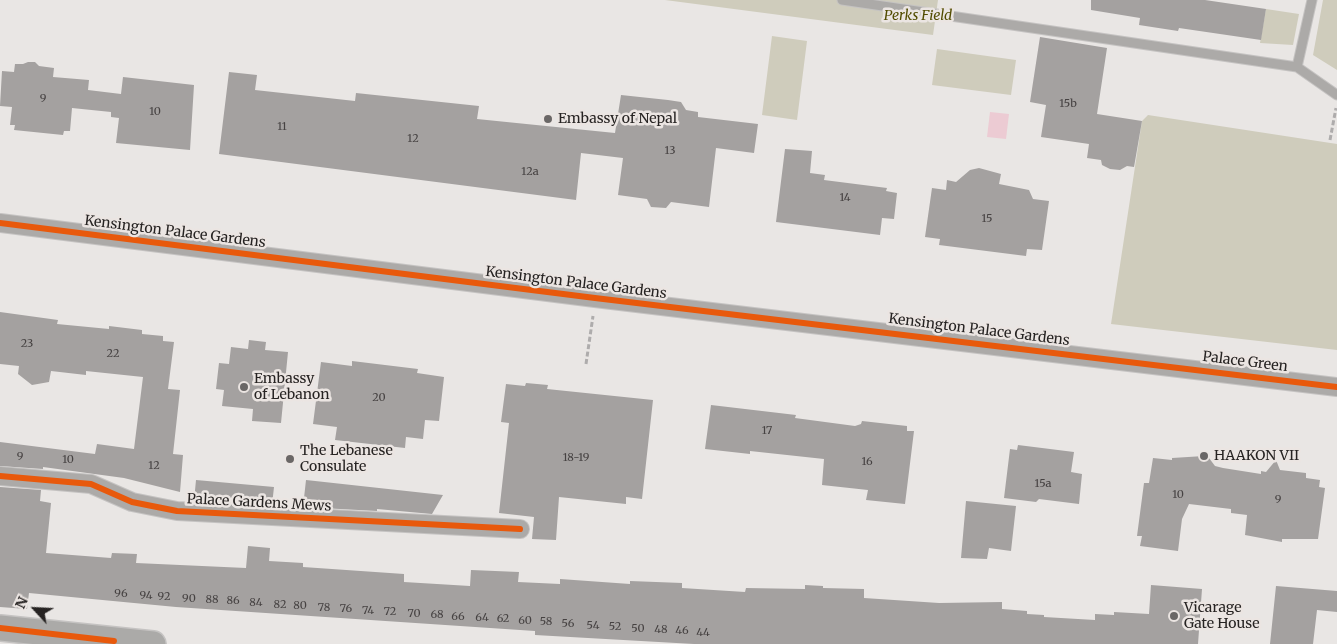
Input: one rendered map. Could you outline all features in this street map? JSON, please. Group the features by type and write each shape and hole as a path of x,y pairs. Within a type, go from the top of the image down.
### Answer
{"main road":[{"path":"8,631 113,642 153,644"}],"street":[{"name":"Kensington Palace Gardens","path":"0,223 605,300 1150,363"},
{"name":"Palace Green","path":"1150,363 1337,386"},
{"name":"Palace Gardens Mews","path":"0,476 91,484 132,502 177,511 520,530"}],"lane":[{"path":"842,0 1297,67 1337,95"},
{"path":"1297,67 1312,0"}],"path":[{"path":"1330,140 1337,100"},
{"path":"586,364 592,328"}],"green space":[{"name":"Perks Field","path":"665,0 938,0 933,35"},
{"path":"1323,0 1337,0 1337,70 1313,55"},
{"path":"1266,9 1299,14 1293,45 1260,43"},
{"path":"772,36 807,41 797,120 762,115"},
{"path":"937,49 1016,60 1011,95 932,85"},
{"path":"1148,115 1337,144 1337,350 1111,324 1142,121"}],"shaded area":[{"path":"990,112 1009,114 1006,139 987,137"}],"building":[{"path":"1091,0 1205,0 1266,9 1261,40 1179,28 1178,31 1139,25 1140,18 1091,10"},
{"path":"1040,37 1107,48 1097,114 1142,121 1134,167 1127,166 1120,170 1110,169 1102,165 1101,160 1087,158 1089,144 1041,137 1046,105 1030,102"},
{"path":"35,62 39,66 54,68 53,77 89,80 88,90 121,94 123,77 194,85 190,150 116,143 119,118 111,117 111,112 72,108 70,131 64,131 63,135 14,130 15,125 10,125 12,107 0,106 2,71 14,72 15,64"},
{"path":"229,72 257,75 255,90 355,101 356,93 479,106 477,119 615,133 621,95 681,102 686,110 698,112 698,117 758,124 754,153 716,148 709,207 671,202 666,208 651,207 647,199 618,195 623,158 581,153 576,200 219,154"},
{"path":"785,149 812,151 810,173 825,175 824,180 887,188 886,191 897,193 894,219 882,218 880,235 776,222"},
{"path":"979,168 1001,174 999,184 1029,190 1033,199 1049,201 1042,250 1027,249 1026,256 939,245 940,239 925,237 932,188 946,190 947,180 956,182 970,170"},
{"path":"0,312 58,320 57,324 109,329 109,326 142,330 142,334 163,336 163,341 174,342 168,389 180,390 173,454 183,455 180,492 124,478 43,467 43,469 0,466 0,442 95,454 97,444 134,449 143,377 86,371 86,375 51,371 49,382 32,385 18,374 19,366 0,364"},
{"path":"249,340 266,342 265,350 288,352 281,423 252,421 253,409 222,406 224,390 216,389 219,363 229,364 231,347 248,349"},
{"path":"352,361 418,369 417,373 444,377 439,421 425,420 423,439 406,437 405,448 335,440 337,427 313,424 321,362 352,366"},
{"path":"526,383 548,385 547,389 653,400 642,499 626,497 626,504 559,497 556,540 532,539 534,517 499,513 509,423 501,422 506,384 525,386"},
{"path":"711,405 796,415 795,418 855,426 861,424 862,421 907,426 907,431 914,431 905,504 866,500 868,490 822,485 824,459 750,451 750,454 705,449"},
{"path":"1018,445 1074,452 1071,472 1082,474 1079,504 1039,499 1036,502 1004,498 1010,449 1017,450"},
{"path":"1204,456 1209,458 1215,466 1261,474 1261,471 1266,472 1276,460 1280,470 1306,473 1306,478 1320,480 1319,487 1325,488 1318,539 1282,539 1282,542 1245,535 1247,515 1231,513 1231,509 1189,504 1182,519 1178,551 1140,546 1142,536 1137,536 1144,483 1149,483 1153,458 1172,460 1172,458"},
{"path":"196,480 274,487 272,505 194,501"},
{"path":"306,480 443,495 432,514 377,509 377,511 303,507"},
{"path":"0,487 41,490 40,501 51,503 46,553 111,558 112,553 137,554 136,563 246,568 248,546 270,548 269,561 303,563 303,567 404,574 404,582 470,586 471,570 519,572 518,582 560,584 560,579 630,584 630,581 682,583 682,588 745,592 746,588 805,589 805,585 823,586 823,588 864,589 864,598 939,603 1002,602 1002,609 1027,611 1027,614 1095,620 1095,614 1114,615 1114,612 1149,614 1151,585 1202,589 1198,644 694,644 535,635 535,631 176,607 29,593 27,609 0,607"},
{"path":"966,501 1016,506 1011,551 989,548 987,559 961,558"},
{"path":"1276,586 1337,591 1337,612 1317,610 1313,644 1270,644"}],"cycle path":[{"path":"0,223 595,298 1337,387"},
{"path":"0,476 91,484 132,502 177,511 520,529"},
{"path":"0,628 114,641"}],"place":[{"name":"Embassy of Nepal","path":"548,119"},
{"name":"Embassy of Lebanon","path":"244,387"},
{"name":"HAAKON VII","path":"1204,456"},
{"name":"The Lebanese Consulate","path":"290,459"},
{"name":"Vicarage Gate House","path":"1174,616"}]}
